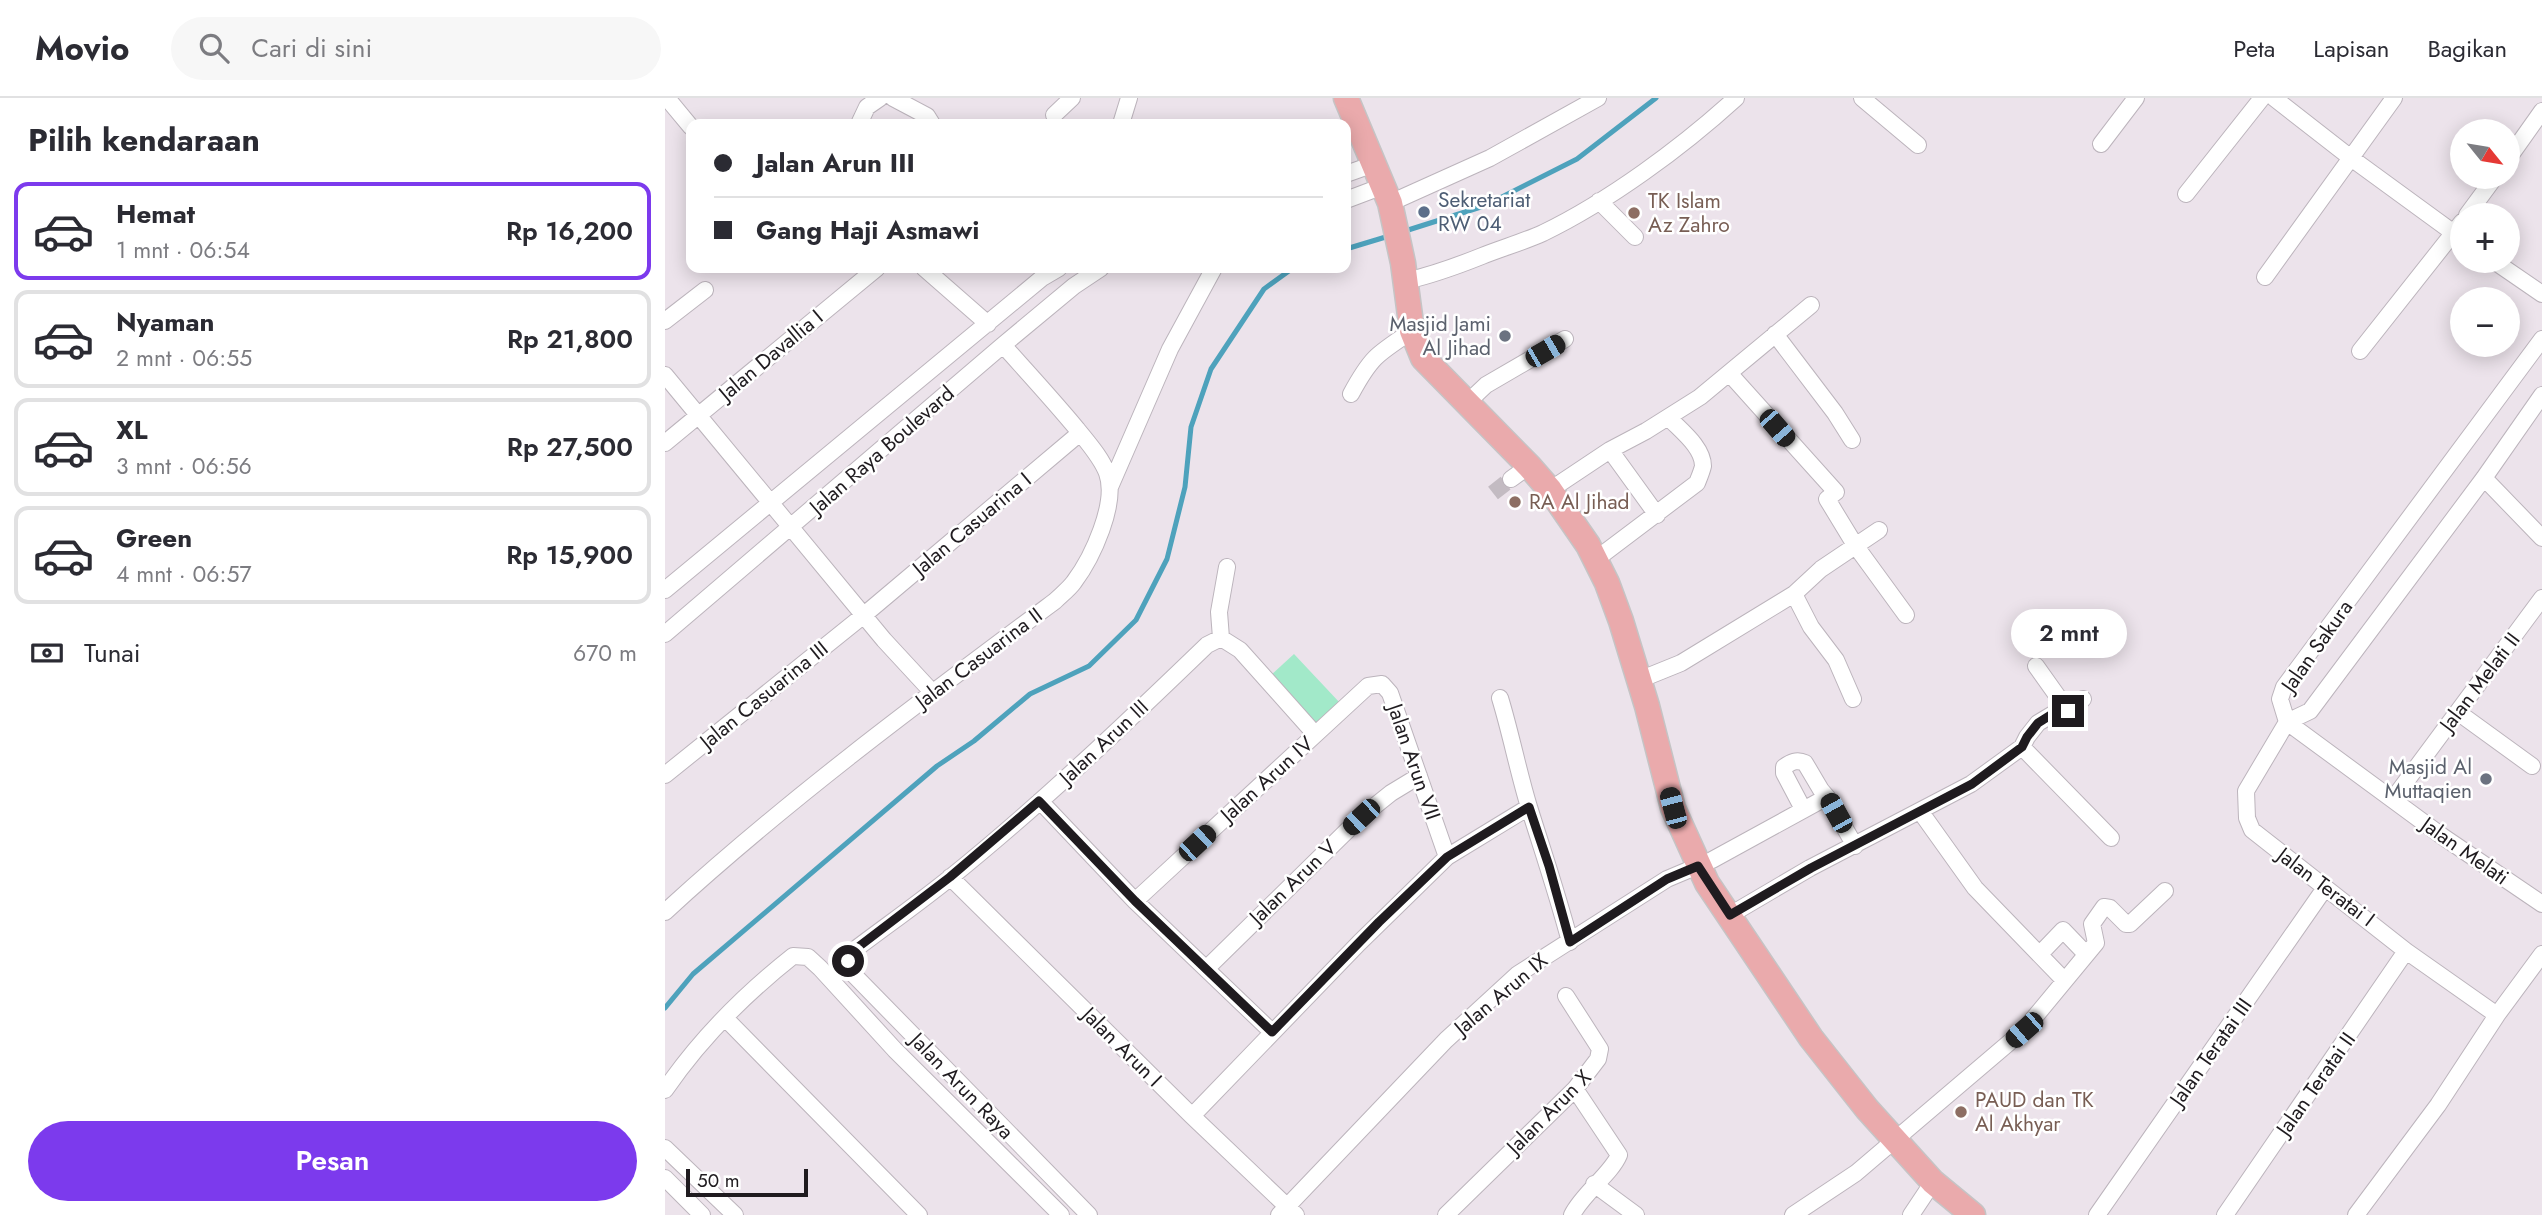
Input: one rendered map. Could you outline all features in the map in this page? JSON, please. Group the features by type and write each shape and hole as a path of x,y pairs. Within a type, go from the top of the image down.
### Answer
{"main road":[{"path":"1346,98 1385,193 1404,272 1412,331 1423,358 1468,402 1520,473 1550,490 1582,535 1621,621 1673,808 1698,866 1811,1038 1867,1109 1933,1182 1973,1215"}],"street":[{"path":"667,98 686,121"},
{"path":"861,119 867,107 880,98"},
{"path":"893,98 929,119"},
{"path":"1054,115 1072,98"},
{"path":"1123,119 1129,98"},
{"path":"1351,199 1385,193 1516,145 1598,98"},
{"path":"1404,272 1429,276 1542,233 1599,201 1703,128 1736,98"},
{"path":"1862,98 1918,145"},
{"path":"2101,144 2136,98"},
{"path":"2186,194 2262,98"},
{"path":"2274,98 2351,158 2450,224"},
{"path":"2265,277 2394,98"},
{"path":"2520,142 2542,111"},
{"path":"1351,176 1385,193"},
{"path":"1599,201 1635,237"},
{"path":"2360,351 2450,243"},
{"name":"Jalan Davallia I","path":"665,443 871,273"},
{"path":"930,273 988,324"},
{"name":"Jalan Raya Boulevard","path":"665,590 1050,273"},
{"name":"Jalan Raya Boulevard","path":"665,634 1003,345 1094,273"},
{"name":"Jalan Casuarina II","path":"668,903 1072,586 1096,543 1107,509 1110,487 1170,349 1211,273"},
{"path":"2511,273 2542,294"},
{"path":"665,321 705,289"},
{"path":"1550,490 1610,450 1669,418 1700,397 1811,305"},
{"path":"1351,394 1366,366 1377,354 1412,331"},
{"path":"1775,334 1835,413 1852,440"},
{"path":"1468,402 1486,385 1565,339"},
{"name":"Jalan Sakura","path":"2542,339 2284,687 2280,699 2287,722 2311,711 2484,478 2542,395"},
{"path":"1003,345 1098,456 1107,473 1110,487"},
{"path":"1729,373 1836,492 1828,499 1855,545 1906,615"},
{"path":"665,374 864,615 933,693"},
{"path":"1595,560 1697,483 1703,465 1693,444 1669,418"},
{"name":"Jalan Casuarina I","path":"864,615 1080,433"},
{"path":"1610,450 1657,515"},
{"path":"2484,478 2542,538"},
{"path":"1639,680 1681,663 1794,594 1821,569 1879,530"},
{"path":"1227,566 1219,612 1221,638 1240,650 1315,734"},
{"path":"1794,594 1811,627 1836,660 1853,699"},
{"name":"Jalan Melati II","path":"2393,799 2542,598"},
{"name":"Jalan Casuarina III","path":"665,775 864,615"},
{"name":"Jalan Arun III","path":"853,951 950,877 1114,734 1207,645 1221,638"},
{"path":"2036,666 2068,711"},
{"name":"Jalan Arun VII","path":"1368,686 1382,684 1390,693 1447,857"},
{"name":"Jalan Arun IV","path":"1135,901 1368,686"},
{"path":"1500,698 1529,807 1570,942"},
{"path":"1730,915 1811,868 1972,784 2022,747 2038,723 2057,711 2068,711 2083,699"},
{"path":"2459,713 2539,766"},
{"name":"Jalan Melati","path":"2287,722 2542,904"},
{"name":"Jalan Teratai I","path":"2287,722 2246,791 2247,818 2252,830 2406,951 2497,1015"},
{"path":"2022,747 2111,838"},
{"path":"1804,809 1784,773 1784,767 1790,762 1805,762 1855,846"},
{"name":"Jalan Arun V","path":"1206,969 1361,817 1391,793 1419,776"},
{"name":"Jalan Arun IX","path":"1288,1212 1476,1010 1518,974 1667,879 1698,866 1827,797"},
{"path":"1039,801 1135,901 1272,1032"},
{"path":"1192,1116 1379,922 1447,857 1529,807"},
{"path":"1920,811 1975,888 2064,980"},
{"name":"Jalan Arun I","path":"950,877 1288,1212"},
{"name":"Jalan Teratai III","path":"2097,1215 2325,888"},
{"path":"1803,1212 1847,1180 2024,1030 2097,940 2092,923 2104,907 2110,908 2126,924 2130,924 2165,891"},
{"path":"2040,954 2063,930 2086,954"},
{"name":"Jalan Arun Raya","path":"853,951 848,961 854,975 1090,1215"},
{"name":"Jalan Teratai II","path":"2225,1215 2406,951"},
{"path":"2356,1215 2438,1105 2497,1015 2542,954"},
{"path":"665,1090 725,1018 758,984 793,956 807,957 895,1050 1061,1215"},
{"name":"Jalan Arun X","path":"1446,1215 1575,1089 1587,1076 1601,1053 1566,996"},
{"path":"725,1018 919,1215"},
{"path":"1572,1215 1619,1155 1575,1089"},
{"path":"665,1148 735,1215"},
{"path":"665,1178 702,1215"},
{"path":"1911,1215 1933,1182"},
{"path":"1594,1184 1636,1215"}],"green space":[{"path":"1294,654 1340,703 1315,727 1269,677"}],"waterway":[{"path":"1405,231 1484,206 1577,159 1656,98"},
{"path":"1351,247 1389,236"},
{"path":"665,1008 693,974 937,766 974,741 1030,694 1089,666 1136,620 1167,559 1185,487 1191,427 1211,369 1264,289 1286,273"}],"tunnel":[{"path":"1493,493 1511,479"}],"place":[{"name":"Sekretariat RW 04","path":"1424,212"},
{"name":"TK Islam Az Zahro","path":"1634,213"},
{"name":"Masjid Jami Al Jihad","path":"1505,336"},
{"name":"RA Al Jihad","path":"1515,502"},
{"name":"Masjid Al Muttaqien","path":"2486,779"},
{"name":"PAUD dan TK Al Akhyar","path":"1961,1112"}],"route":[{"path":"848,961 853,951 950,877 1039,801 1135,901 1272,1032 1379,922 1447,857 1529,807 1570,942 1667,879 1698,866 1730,915 1811,868 1972,784 2022,747 2038,723 2057,711 2068,711"}]}
